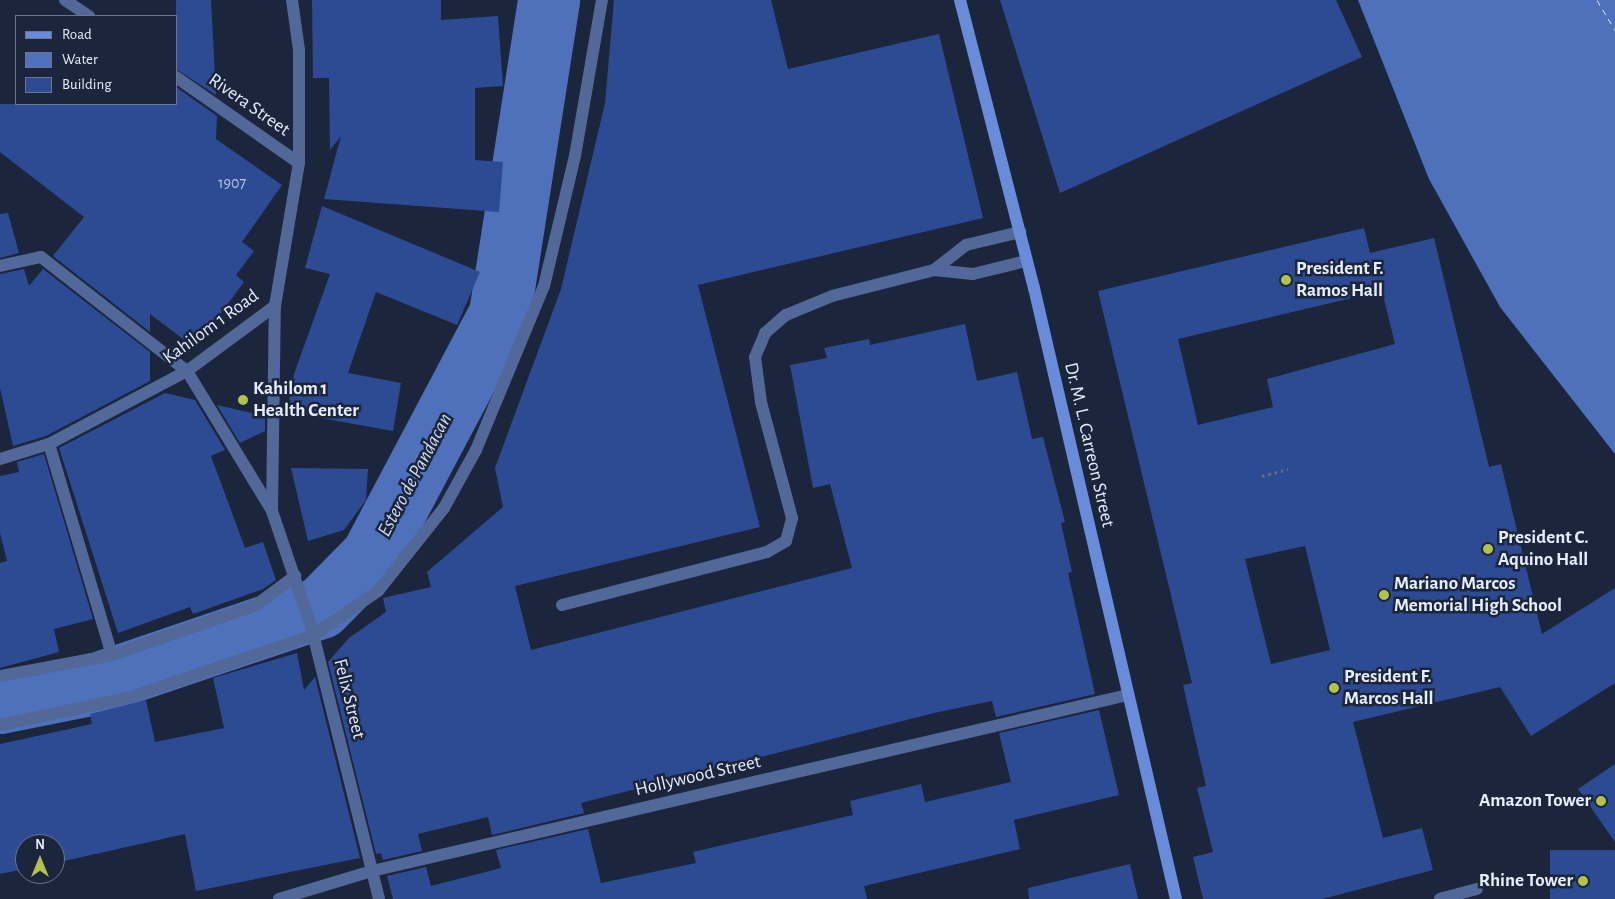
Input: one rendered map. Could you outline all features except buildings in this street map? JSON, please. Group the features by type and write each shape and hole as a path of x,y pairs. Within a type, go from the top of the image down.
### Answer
{"main road":[{"name":"Dr. M. L. Carreon Street","path":"960,0 1020,232 1176,899"}],"street":[{"path":"65,0 88,15"},
{"name":"Kahilom 1 Road","path":"0,459 49,444 187,371 274,306 299,163 299,50 292,0"},
{"path":"0,725 128,698 312,631 378,591 444,508 476,450 544,286 576,156 602,0"},
{"name":"Rivera Street","path":"178,78 299,163"},
{"path":"934,270 966,245 1020,232"},
{"path":"0,266 42,257 187,371"},
{"path":"562,605 767,552 786,541 792,518 761,402 755,357 758,343 786,315 832,296 934,270 973,274 1026,261"},
{"name":"Felix Street","path":"272,511 274,306"},
{"name":"Felix Street","path":"187,371 272,511 312,631 379,899"},
{"path":"49,444 112,655"},
{"path":"0,676 112,655 256,605 296,579"},
{"name":"Hollywood Street","path":"278,899 372,871 1128,695"},
{"path":"1442,898 1477,889"}],"path":[{"path":"1262,476 1288,469"}],"water":[{"path":"1358,0 1615,0 1615,454 1500,307 1429,179"}],"waterway":[{"name":"Estero de Pandacan","path":"0,703 96,684 321,608 372,556 500,314 549,0"}],"ferry route":[{"path":"1597,0 1615,30"}],"place":[{"name":"President F. Ramos Hall","path":"1286,280"},
{"name":"Kahilom 1 Health Center","path":"243,400"},
{"name":"President C. Aquino Hall","path":"1488,549"},
{"name":"Mariano Marcos Memorial High School","path":"1384,595"},
{"name":"President F. Marcos Hall","path":"1334,688"},
{"name":"Amazon Tower","path":"1601,801"},
{"name":"Rhine Tower","path":"1583,881"}]}
